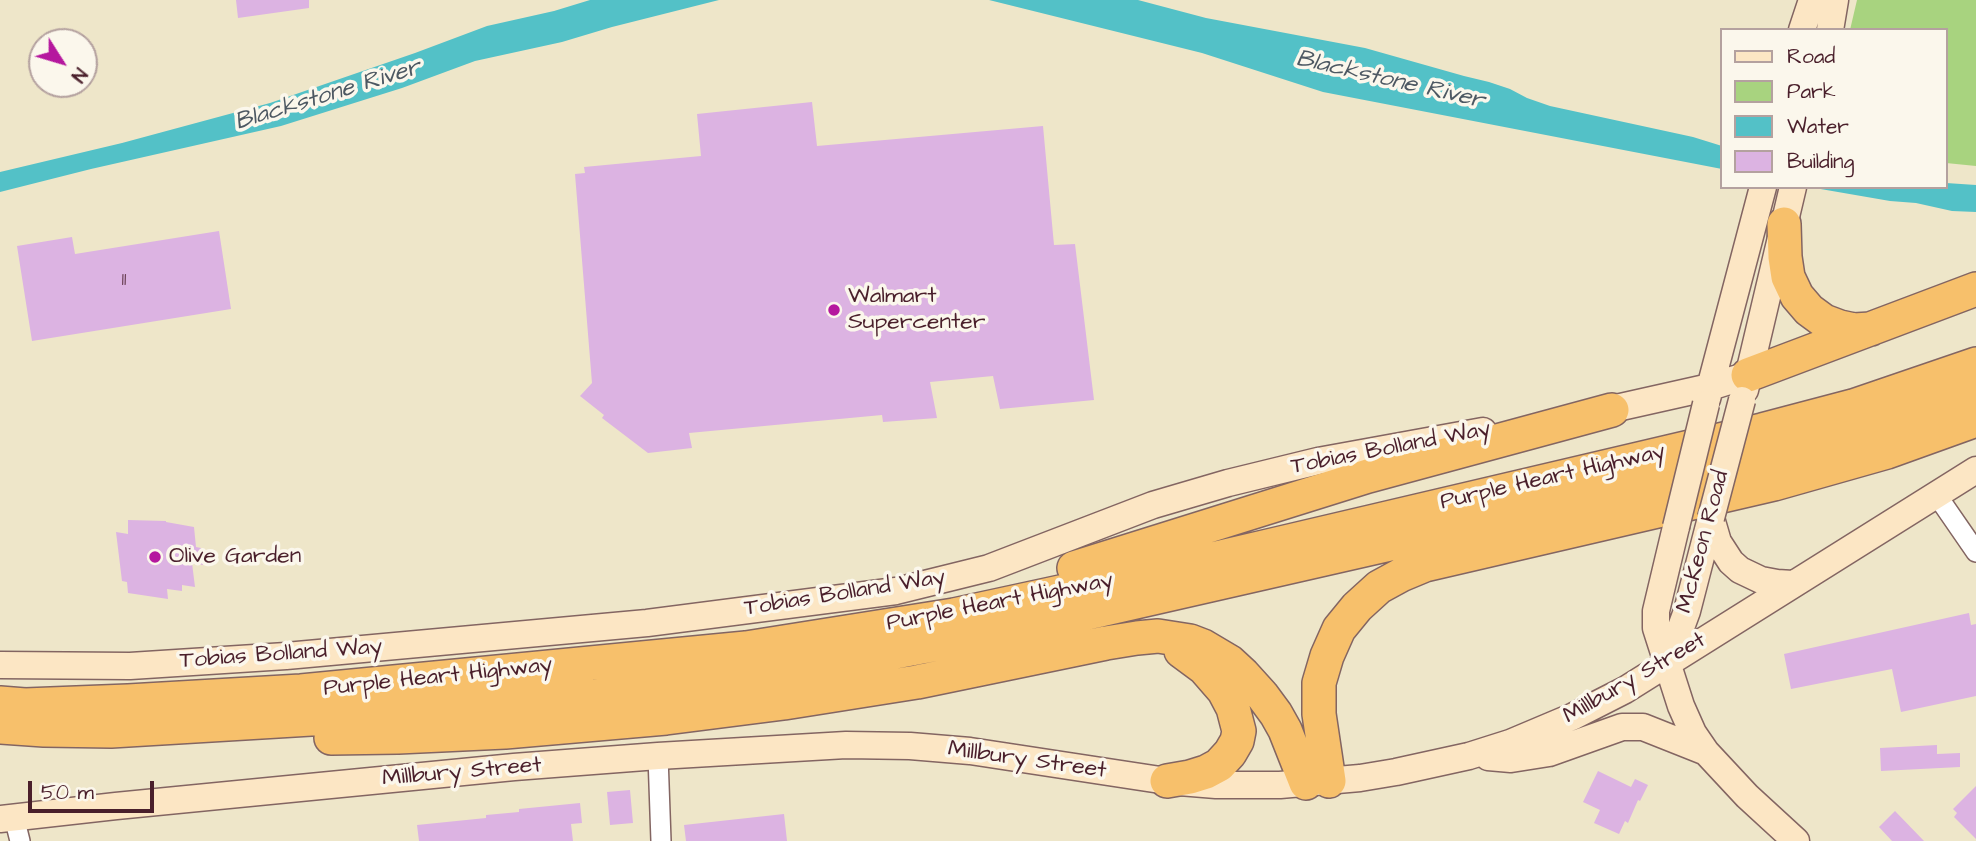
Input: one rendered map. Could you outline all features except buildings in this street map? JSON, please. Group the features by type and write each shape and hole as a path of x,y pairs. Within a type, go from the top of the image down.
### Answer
{"highway":[{"path":"1770,221 1785,257 1788,277 1797,296 1810,310 1824,321 1840,327 1854,330 1873,329"},
{"path":"1745,387 1873,329 1976,289"},
{"name":"Purple Heart Highway","path":"0,703 25,705 115,702 300,691 746,648 954,615 1213,559 1762,430 1853,406 1976,364"},
{"name":"Purple Heart Highway","path":"0,727 111,731 311,719 594,696 816,667 1022,628 1514,516 1846,436 1976,394"},
{"path":"838,634 1139,549 1368,476 1612,410"},
{"path":"1317,782 1320,683 1327,656 1339,629 1357,607 1379,587 1425,565 1774,484 1887,452 1976,420"},
{"path":"111,731 332,738 482,733 607,724 784,703 890,687 1106,643 1158,636 1190,641 1230,662 1262,695 1317,782"},
{"path":"1158,636 1187,655 1215,680 1233,708 1239,731 1230,753 1219,765 1190,777 1167,781"}],"main road":[{"path":"1803,28 1812,0"},
{"path":"1830,28 1835,0"},
{"name":"McKeon Road","path":"1668,663 1687,611 1745,387 1770,221 1763,189"},
{"name":"McKeon Road","path":"1668,663 1656,628 1656,611 1708,396 1770,221 1792,189"},
{"name":"Tobias Bolland Way","path":"0,664 130,666 286,656 647,623 896,591 989,569 1153,505 1272,472 1372,450 1708,396 1745,387"},
{"name":"Millbury Street","path":"11,826 514,767 846,745 970,751 1167,781 1251,786 1317,782 1396,772 1469,756 1522,738 1625,690 1976,470"},
{"path":"1711,518 1718,542 1731,562 1740,570 1761,580 1793,584"},
{"path":"1668,663 1681,706 1693,733 1706,752 1740,789 1796,841"},
{"path":"1469,756 1511,759 1549,753 1622,727 1643,727 1706,752"}],"street":[{"path":"1936,494 1976,552"},
{"path":"658,756 662,841"}],"green space":[{"path":"1857,0 1976,0 1976,166 1948,163 1948,28 1850,28"}],"water":[{"name":"Blackstone River","path":"590,0 719,0 562,42 475,61 402,88 281,126 0,192 0,172 122,143 270,103 487,26"},
{"name":"Blackstone River","path":"989,0 1138,0 1206,18 1365,48 1489,82 1550,106 1720,145 1720,169 1323,92 1202,53"},
{"path":"1948,183 1976,185 1976,212 1821,189 1948,189"}],"place":[{"name":"Walmart Supercenter","path":"834,310"},
{"name":"Olive Garden","path":"155,557"}]}
